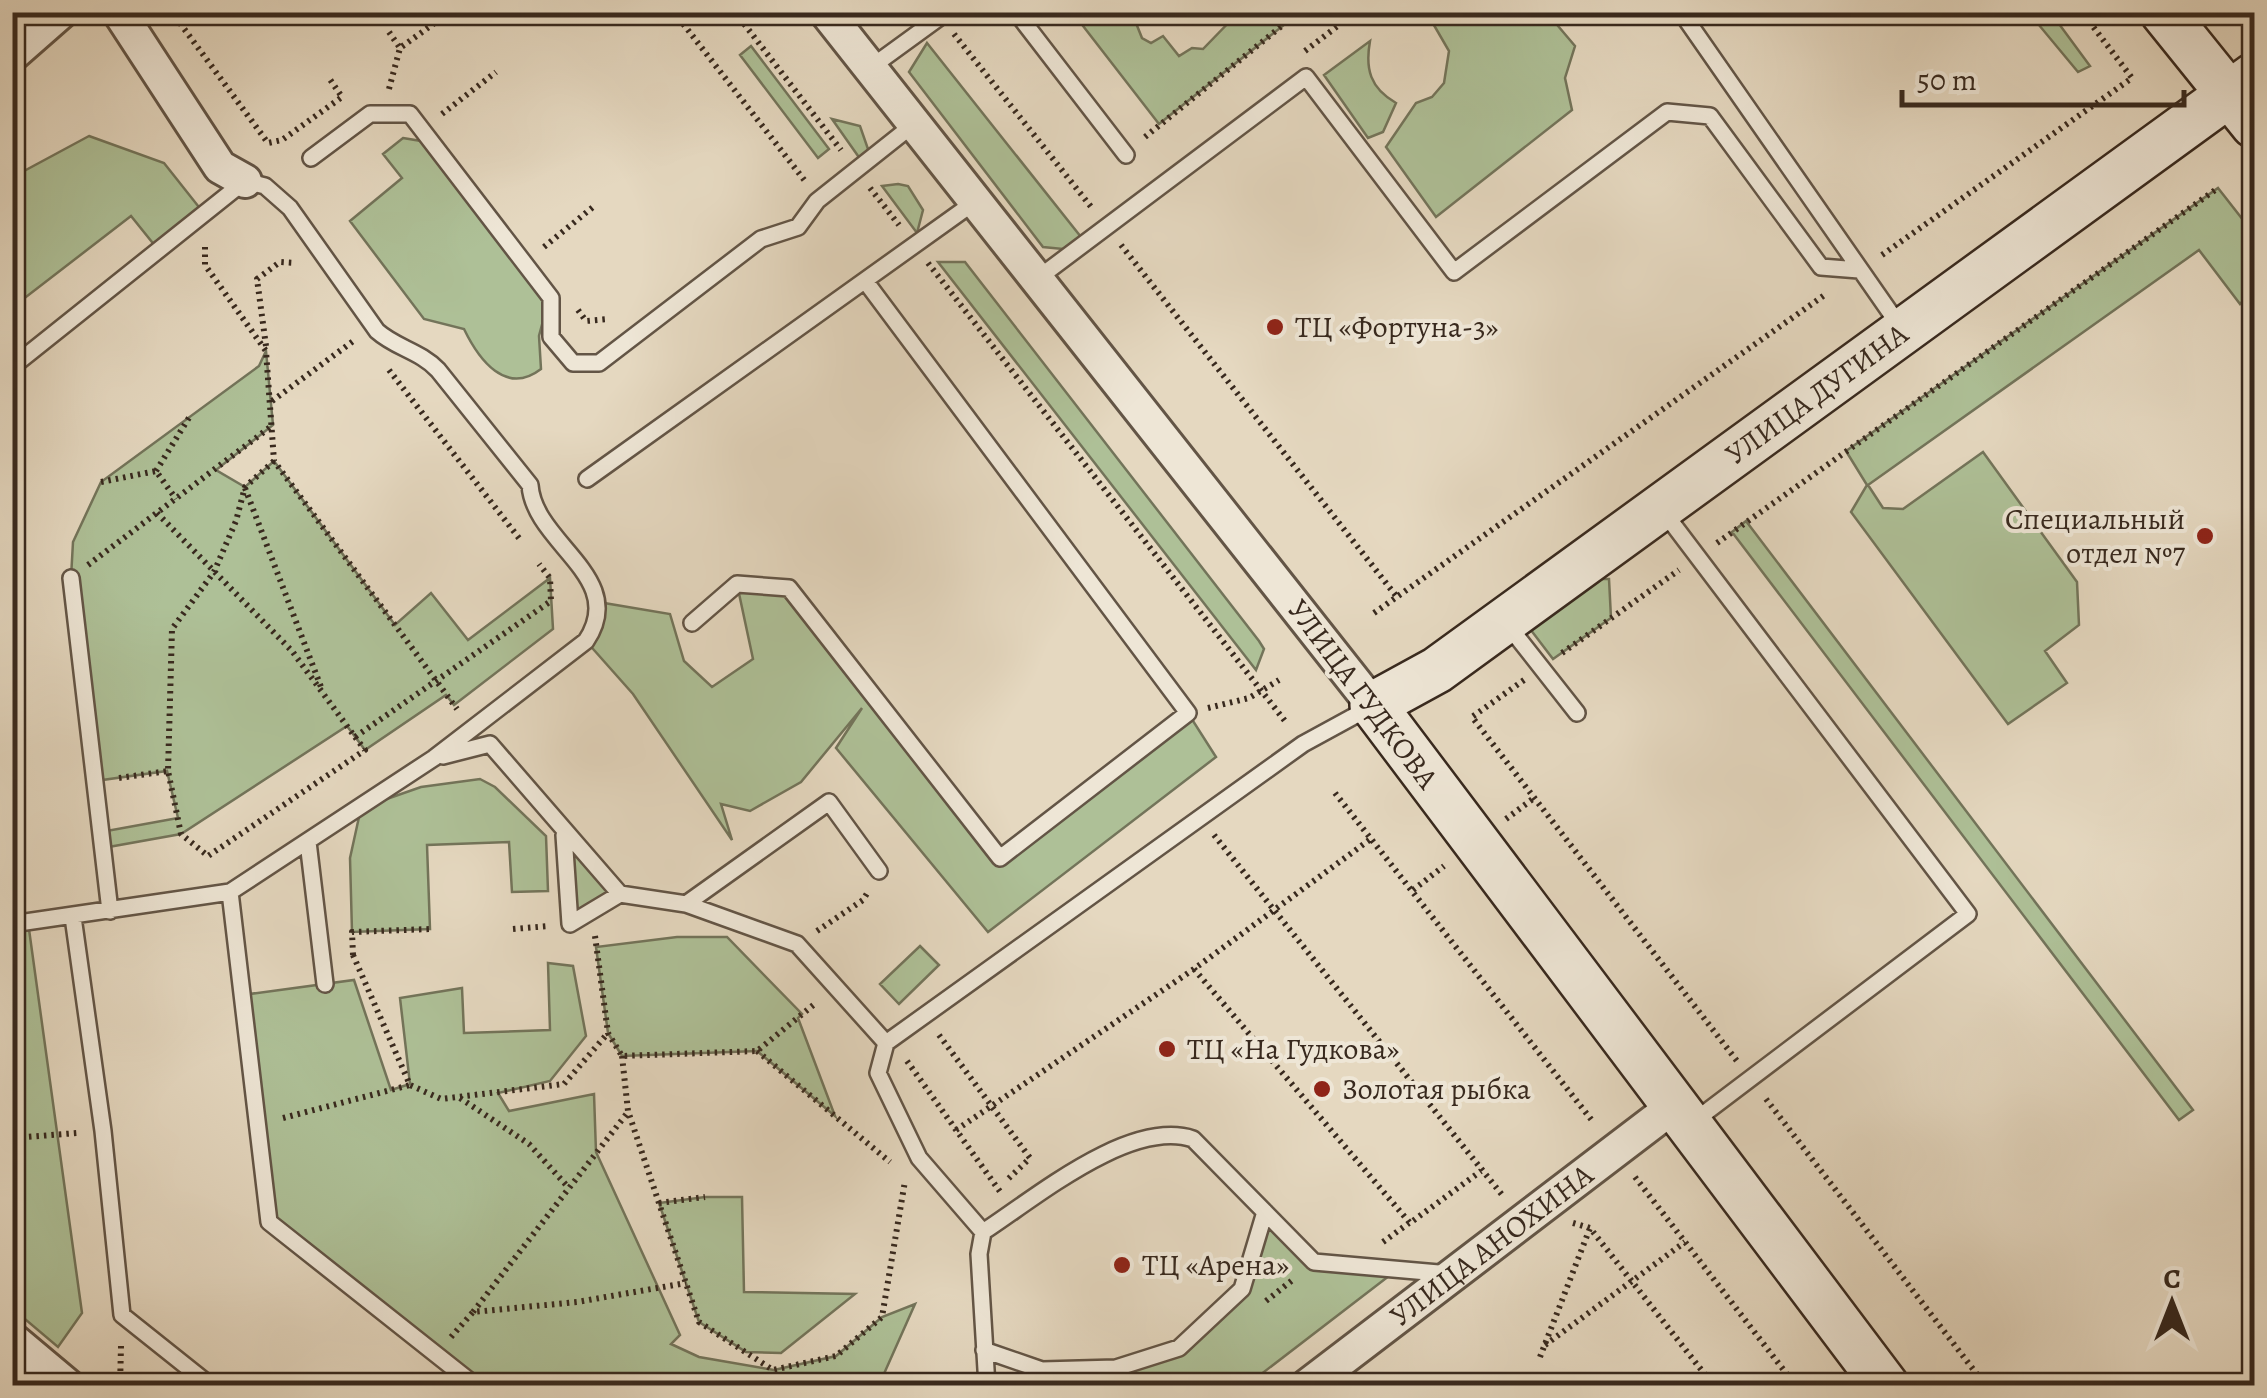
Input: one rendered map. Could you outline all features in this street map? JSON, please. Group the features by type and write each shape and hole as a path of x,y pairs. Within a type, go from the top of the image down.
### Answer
{"street":[{"path":"12,55 61,12"},
{"path":"120,12 220,167 245,181"},
{"name":"УЛИЦА ГУДКОВА","path":"826,12 1374,705 1886,1386"},
{"path":"2163,12 2246,98"},
{"name":"УЛИЦА ДУГИНА","path":"1374,705 1437,670 1904,331 2246,98"},
{"name":"УЛИЦА АНОХИНА","path":"1307,1386 1615,1150 1682,1115"},
{"path":"12,1339 68,1386"}],"lane":[{"path":"1016,12 1126,155"},
{"path":"1681,12 1904,331"},
{"path":"870,68 944,14"},
{"path":"1037,279 1306,76 1454,272 1666,112 1710,116 1821,267 1860,270"},
{"path":"311,158 370,114 410,114 551,298 551,337 573,363 599,363 761,239 798,226 854,167 914,124"},
{"path":"12,367 206,216 245,181 276,193 377,331 389,342 424,355 530,485 535,509 592,581 596,626 586,641 473,730 230,892 12,924"},
{"path":"587,480 976,202"},
{"path":"692,623 737,584 789,588 1000,858 1188,714 866,282"},
{"path":"1660,508 1968,914 1750,1078 1682,1115"},
{"path":"72,578 110,911"},
{"path":"1504,620 1577,713"},
{"path":"984,1232 919,1158 878,1073 889,1042 1304,744 1374,705"},
{"path":"434,758 490,744 564,834 620,894 686,904 796,944 889,1042"},
{"path":"686,904 829,802 879,871"},
{"path":"564,834 570,924 620,894"},
{"path":"308,842 325,984"},
{"path":"230,892 269,1222 476,1386"},
{"path":"72,917 103,1131 122,1315 211,1386"},
{"path":"986,1386 979,1254 984,1232 1096,1158 1176,1134 1193,1140 1314,1262 1453,1274"},
{"path":"984,1350 1042,1370 1116,1368 1179,1348 1242,1289 1265,1212"}],"path":[{"path":"178,12 174,15 268,143 282,140 352,92"},
{"path":"390,88 400,48 436,22 436,12"},
{"path":"674,12 814,193 854,167"},
{"path":"735,12 1285,721"},
{"path":"1126,155 1300,12"},
{"path":"1374,613 2132,78 2082,12"},
{"path":"944,14 1396,597"},
{"path":"389,32 400,48"},
{"path":"433,122 496,72"},
{"path":"329,78 342,97"},
{"path":"375,88 408,90"},
{"path":"1986,1386 1472,716 2218,188"},
{"path":"535,255 593,207"},
{"path":"206,216 205,265 266,352"},
{"path":"280,262 257,279 272,401 274,460 473,730"},
{"path":"576,308 586,321 605,322 620,311"},
{"path":"272,401 362,334"},
{"path":"385,365 526,548"},
{"path":"101,482 156,471 190,416"},
{"path":"72,578 273,426"},
{"path":"157,513 214,572 292,651 365,750 208,856 181,834 168,770 172,629 214,572 236,522 245,487 274,460"},
{"path":"156,471 176,499"},
{"path":"245,487 324,694"},
{"path":"355,737 438,683 551,600 550,578 538,563"},
{"path":"1188,714 1262,691 1279,680"},
{"path":"95,781 168,770"},
{"path":"1336,793 1796,1386"},
{"path":"1202,818 1481,1171 1528,1217 1590,1228 1714,1386"},
{"path":"956,1130 1194,970 1372,838"},
{"path":"796,944 863,900 879,871"},
{"path":"592,910 608,1034 622,1056 628,1111 699,1322 774,1370 836,1356 882,1317 906,1175 919,1158"},
{"path":"410,1085 353,955 352,932 430,929"},
{"path":"322,959 353,955"},
{"path":"1194,970 1410,1223 1481,1171"},
{"path":"622,1056 757,1051 835,987"},
{"path":"257,1124 410,1085 440,1099 564,1084 608,1034"},
{"path":"939,1035 1030,1158 998,1188"},
{"path":"889,1042 1015,1212"},
{"path":"757,1051 892,1164"},
{"path":"459,1098 529,1144 568,1186"},
{"path":"436,1354 628,1111"},
{"path":"13,1138 103,1131"},
{"path":"660,1203 705,1197"},
{"path":"1540,1356 1590,1228"},
{"path":"1545,1344 1685,1242"},
{"path":"473,1312 577,1302 686,1282"}],"green space":[{"path":"1073,13 1132,13 1142,38 1151,43 1163,36 1179,56 1192,48 1203,49 1238,13 1299,13 1159,124"},
{"path":"1441,13 1547,13 1575,46 1565,78 1572,110 1436,217 1386,147 1416,103 1432,97 1444,83 1449,51 1431,20"},
{"path":"2029,13 2051,13 2090,66 2078,72"},
{"path":"1370,41 1371,77 1380,91 1396,103 1383,132 1368,138 1324,75"},
{"path":"927,43 1081,237 1063,249 1043,247 909,72"},
{"path":"751,46 829,149 818,158 740,55"},
{"path":"832,119 860,126 868,149 863,163"},
{"path":"89,136 164,163 206,216 160,252 131,216 13,307 13,177"},
{"path":"403,138 427,142 543,293 547,306 539,336 541,369 528,376 505,376 477,352 464,329 424,319 350,221 402,178 383,154"},
{"path":"882,186 908,186 923,210 917,233"},
{"path":"2218,188 2254,234 2254,288 2240,304 2199,250 1868,485 1883,508 1903,509 1983,452 2077,582 2079,625 2045,651 2067,683 2008,724 1851,512 1867,485 1846,451"},
{"path":"938,262 965,262 1259,641 1264,649 1256,670"},
{"path":"266,351 273,425 216,470 245,487 274,461 395,625 431,593 468,640 550,578 553,629 454,705 446,695 365,750 347,726 181,834 103,848 101,832 178,818 167,771 95,781 71,578 73,542 101,482 259,366"},
{"path":"1746,521 2193,1110 2179,1120 1732,532"},
{"path":"1593,579 1609,579 1611,618 1553,659 1524,621"},
{"path":"737,584 789,588 1000,857 1188,713 1216,757 988,932 836,748 862,708 801,782 750,811 721,804 732,840 633,694 586,641 598,602 670,614 684,661 712,687 753,659"},
{"path":"480,779 495,787 546,836 548,891 512,892 509,842 427,845 430,929 352,932 350,858 361,808 421,787"},
{"path":"564,835 620,894 570,924"},
{"path":"28,922 82,1313 58,1347 13,1309 13,924"},
{"path":"677,937 727,937 802,1014 798,1018 835,1116 757,1051 622,1056 608,1033 596,947"},
{"path":"920,946 939,965 899,1004 880,984"},
{"path":"548,963 573,966 586,1036 550,1081 498,1093 509,1111 594,1094 596,1152 680,1335 671,1344 699,1357 774,1370 836,1356 882,1317 915,1304 879,1385 476,1385 269,1222 242,995 354,980 391,1090 410,1084 400,998 462,988 464,1033 550,1030"},
{"path":"742,1197 744,1292 855,1294 781,1353 746,1352 699,1322 659,1203"},
{"path":"1265,1212 1315,1262 1398,1269 1247,1385 1020,1385 1020,1362 1116,1368 1179,1348 1242,1289"}],"place":[{"name":"ТЦ «Фортуна-3»","path":"1275,327"},
{"name":"Специальный отдел №7","path":"2205,536"},
{"name":"ТЦ «На Гудкова»","path":"1167,1049"},
{"name":"Золотая рыбка","path":"1322,1089"},
{"name":"ТЦ «Арена»","path":"1122,1265"}]}
